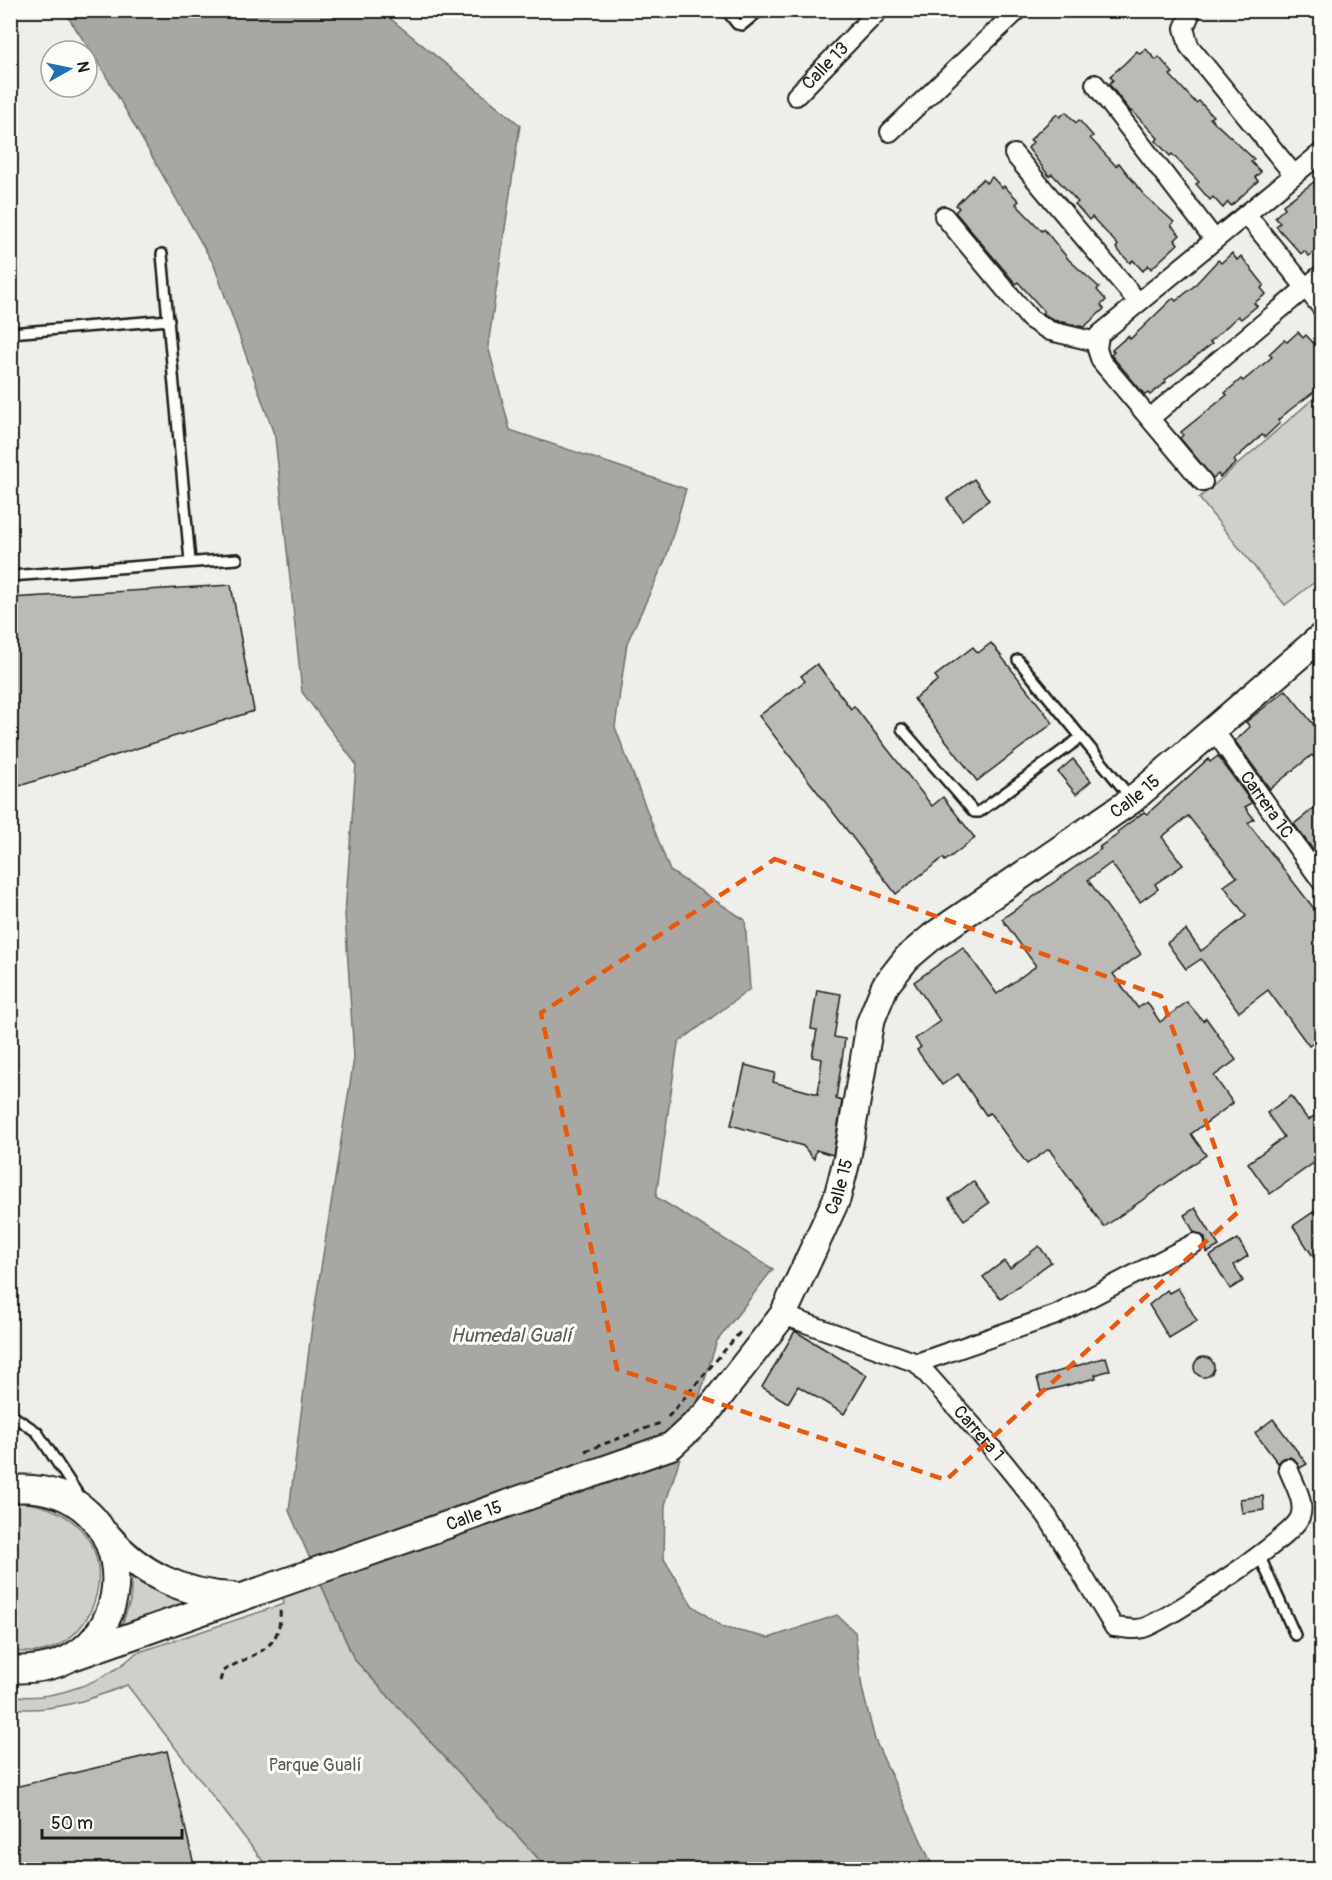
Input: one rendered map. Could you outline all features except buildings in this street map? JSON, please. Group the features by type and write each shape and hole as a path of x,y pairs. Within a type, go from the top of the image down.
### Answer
{"street":[{"path":"890,132 1018,10"},
{"path":"1192,10 1184,28 1189,46 1294,175"},
{"name":"Calle 13","path":"796,96 869,14"},
{"path":"1095,84 1214,240"},
{"path":"1203,482 1101,361 1097,342 1099,335 1322,152"},
{"path":"1014,154 1138,302"},
{"path":"1246,214 1322,308"},
{"path":"944,216 1030,319 1050,331 1097,342"},
{"path":"1150,418 1322,274"},
{"name":"Calle 15","path":"10,1669 31,1670 54,1666 75,1656 247,1595 667,1434 705,1414 783,1315 837,1198 847,1159 870,1023 885,986 907,958 933,936 1132,800 1322,636"},
{"name":"Carrera 1C","path":"1212,729 1322,882"},
{"path":"917,1363 1056,1315 1195,1243"},
{"name":"Carrera 1","path":"783,1315 917,1363 988,1443 1047,1516 1114,1627 1145,1627 1260,1557"},
{"path":"1260,1557 1298,1522 1301,1514 1302,1503 1288,1468"},
{"path":"10,1489 30,1487 53,1492 74,1502 92,1516 113,1551 116,1591 103,1628 91,1644 75,1656"},
{"name":"Calle 15","path":"92,1516 132,1560 157,1577 194,1591 213,1595 247,1595"}],"lane":[{"path":"726,10 737,24 742,25 760,10"},
{"path":"162,254 190,561"},
{"path":"10,333 168,320"},
{"path":"10,576 237,559"},
{"path":"1018,660 1132,800"},
{"path":"902,729 974,812 979,812 1080,738"},
{"path":"10,1414 18,1417 37,1432 92,1516"},
{"path":"1260,1557 1295,1635"}],"path":[{"path":"667,1434 747,1322"},
{"path":"220,1681 223,1671 262,1653 271,1644 281,1621 280,1604"}],"highlighted area":[{"path":"775,859 1161,996 1238,1212 946,1480 617,1369 541,1013"}],"green space":[{"path":"1321,392 1321,577 1285,605 1199,498"},
{"path":"18,1502 58,1512 84,1533 97,1560 97,1589 88,1616 69,1638 43,1651 11,1650 10,1504"},
{"path":"132,1576 158,1592 188,1604 121,1628 130,1601"},
{"name":"Parque Gualí","path":"319,1580 354,1659 548,1869 269,1869 127,1685 99,1696 56,1707 11,1708 10,1695 43,1696 78,1688 110,1672 136,1653 284,1604 281,1583"}],"water":[{"name":"Humedal Gualí","path":"64,11 381,11 520,125 488,346 510,430 686,489 666,558 627,643 615,727 670,871 745,920 750,989 678,1043 656,1197 773,1269 717,1341 665,1505 664,1559 692,1605 722,1627 769,1638 837,1615 855,1632 862,1688 875,1740 934,1869 548,1869 354,1659 289,1511 312,1325 354,1058 345,914 356,764 302,692 275,437 214,265 99,64 99,39 83,39"}]}
